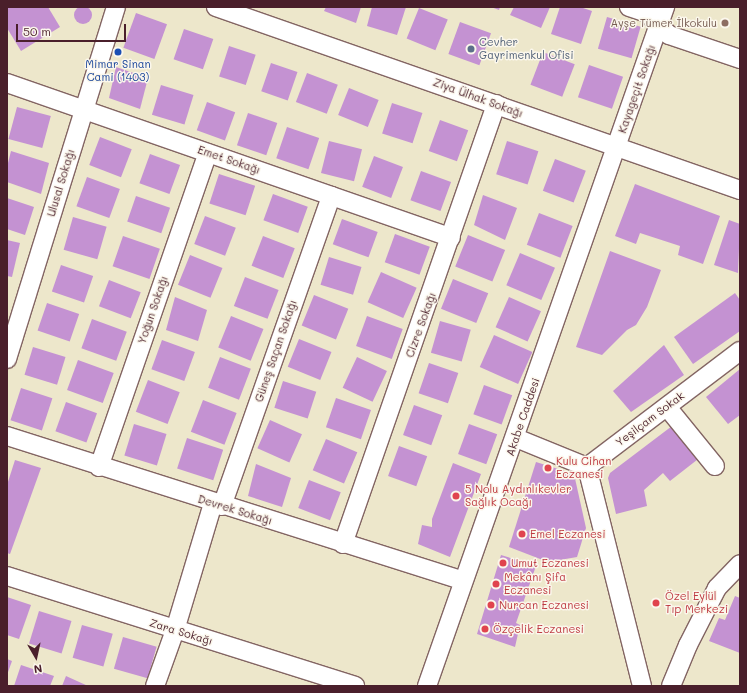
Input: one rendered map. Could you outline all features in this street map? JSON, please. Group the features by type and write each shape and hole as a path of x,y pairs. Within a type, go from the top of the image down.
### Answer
{"street":[{"name":"Ulusal Sokağı","path":"7,359 116,7"},
{"name":"Ziya Ülhak Sokağı","path":"216,7 496,104 616,148 740,190"},
{"path":"629,7 647,13 669,35 740,59"},
{"name":"Kayageçit Sokağı","path":"616,148 665,7"},
{"name":"Emet Sokağı","path":"7,83 452,238"},
{"name":"Cizre Sokağı","path":"343,544 452,238 496,104"},
{"name":"Akabe Caddesi","path":"427,686 463,581 516,438 616,148"},
{"name":"Yoğun Sokağı","path":"99,467 208,153"},
{"name":"Güneş Saçan Sokağı","path":"155,686 217,504 331,196"},
{"name":"Yeşilçam Sokak","path":"586,468 740,351"},
{"path":"667,407 715,466"},
{"name":"Devrek Sokağı","path":"7,436 99,467 463,581"},
{"path":"516,438 586,468 642,686"},
{"path":"671,686 688,645 717,588 732,584 740,564"},
{"name":"Zara Sokağı","path":"7,576 355,686"}],"building":[{"path":"83,6 89,9 92,15 89,21 83,24 77,21 74,15 77,9"},
{"path":"7,7 48,7 60,27 21,51 7,28"},
{"path":"326,7 361,7 356,23 324,11"},
{"path":"372,7 406,7 397,35 367,26"},
{"path":"491,7 500,7 499,10"},
{"path":"514,7 550,7 541,28 510,15"},
{"path":"560,7 580,7 592,11 581,44 551,34"},
{"path":"419,8 448,20 435,50 407,39"},
{"path":"136,13 167,24 154,59 123,48"},
{"path":"607,17 641,27 632,58 598,49"},
{"path":"460,22 491,33 479,65 448,54"},
{"path":"184,29 213,39 203,69 174,59"},
{"path":"229,46 256,55 246,85 219,76"},
{"path":"543,52 575,64 562,97 530,85"},
{"path":"271,63 297,72 288,100 261,91"},
{"path":"589,65 623,77 612,109 578,97"},
{"path":"116,67 148,78 140,109 109,98"},
{"path":"307,73 338,85 327,114 296,102"},
{"path":"161,85 194,95 184,125 152,115"},
{"path":"349,88 379,100 368,127 338,115"},
{"path":"207,102 235,112 225,140 197,130"},
{"path":"392,103 422,113 413,143 382,133"},
{"path":"17,107 51,116 42,148 8,139"},
{"path":"248,113 277,123 266,155 237,145"},
{"path":"440,120 468,130 457,161 429,151"},
{"path":"287,127 319,138 308,169 276,158"},
{"path":"100,137 132,149 121,177 89,165"},
{"path":"329,141 362,149 354,181 321,173"},
{"path":"507,141 538,151 528,184 496,174"},
{"path":"11,151 49,163 41,194 7,182 7,167"},
{"path":"150,154 180,165 169,194 139,183"},
{"path":"374,156 403,167 391,198 362,187"},
{"path":"555,159 586,171 574,203 543,191"},
{"path":"421,171 451,182 440,211 410,200"},
{"path":"219,174 255,186 246,215 209,203"},
{"path":"87,177 120,189 109,218 76,206"},
{"path":"635,184 720,216 703,264 678,255 680,246 640,233 636,244 615,236"},
{"path":"273,194 308,207 298,233 263,220"},
{"path":"483,195 517,208 505,240 474,225"},
{"path":"136,196 170,208 161,233 127,222"},
{"path":"7,198 34,207 25,235 7,229"},
{"path":"539,213 573,226 560,258 527,245"},
{"path":"205,216 236,228 225,256 194,244"},
{"path":"73,217 107,227 97,259 64,250"},
{"path":"342,219 378,232 368,257 333,244"},
{"path":"729,220 740,224 738,273 714,265"},
{"path":"395,234 430,247 420,275 385,262"},
{"path":"468,235 505,250 492,282 455,267"},
{"path":"123,236 160,249 149,279 113,266"},
{"path":"263,236 295,248 283,278 252,266"},
{"path":"7,240 20,243 12,277 7,276"},
{"path":"610,251 661,270 647,307 636,325 627,330 602,355 576,347"},
{"path":"520,253 555,268 541,300 506,285"},
{"path":"190,255 222,268 210,298 178,285"},
{"path":"329,257 362,267 353,295 321,285"},
{"path":"61,265 93,276 84,303 52,291"},
{"path":"381,272 417,288 403,318 368,302"},
{"path":"245,277 279,290 267,319 234,306"},
{"path":"453,279 488,293 476,323 441,309"},
{"path":"109,280 141,292 131,318 99,306"},
{"path":"735,293 740,300 740,331 693,364 674,337"},
{"path":"314,295 348,309 336,339 302,326"},
{"path":"175,297 207,310 198,341 166,330"},
{"path":"509,297 541,311 528,341 496,327"},
{"path":"47,303 79,314 70,341 38,330"},
{"path":"231,316 263,329 251,361 218,348"},
{"path":"367,316 403,329 392,359 356,346"},
{"path":"92,319 127,332 116,361 81,348"},
{"path":"440,321 471,330 462,362 431,353"},
{"path":"494,335 532,352 518,384 480,367"},
{"path":"299,339 331,352 320,380 288,367"},
{"path":"162,340 195,352 184,381 151,369"},
{"path":"664,345 684,375 631,412 613,391"},
{"path":"33,347 66,357 57,385 25,375"},
{"path":"220,357 251,369 239,400 208,388"},
{"path":"357,357 387,371 373,402 343,388"},
{"path":"78,360 114,373 103,403 67,390"},
{"path":"429,363 458,373 448,403 419,393"},
{"path":"740,369 740,415 728,424 706,397"},
{"path":"148,380 180,392 168,424 136,412"},
{"path":"283,381 316,392 308,418 274,408"},
{"path":"484,385 512,395 502,424 473,414"},
{"path":"21,388 52,398 42,431 10,420"},
{"path":"336,398 371,410 361,439 326,427"},
{"path":"203,400 237,413 224,445 191,432"},
{"path":"66,402 97,413 86,442 55,431"},
{"path":"414,405 442,415 431,445 403,435"},
{"path":"270,420 302,434 289,463 257,448"},
{"path":"676,423 702,456 670,481 663,473 644,490 647,506 616,514 608,478 610,473"},
{"path":"134,424 167,434 157,465 124,456"},
{"path":"469,424 497,434 486,464 458,454"},
{"path":"187,438 223,450 213,480 177,468"},
{"path":"326,439 357,452 344,484 313,470"},
{"path":"399,446 427,456 416,486 388,476"},
{"path":"15,460 41,468 10,554 7,553 7,485"},
{"path":"536,462 574,474 586,528 577,557 548,562 509,547"},
{"name":"5 Nolu Aydınlıkevler Sağlık Ocağı","path":"453,463 481,474 450,557 418,544 422,525 432,527 432,519"},
{"path":"256,464 291,478 282,507 248,496"},
{"path":"309,480 341,492 330,520 298,508"},
{"path":"501,555 536,566 516,623 520,625 515,647 477,634"},
{"path":"735,596 740,598 740,653 709,641 719,618 725,620"},
{"path":"7,597 31,605 19,639 7,635"},
{"path":"39,611 72,621 62,653 29,644"},
{"path":"82,625 113,634 103,667 73,658"},
{"path":"123,637 157,647 148,678 114,669"},
{"path":"7,659 12,661 7,675"},
{"path":"21,665 54,676 50,686 14,686"},
{"path":"66,676 88,686 62,686"}],"place":[{"name":"Ayşe Tümer İlkokulu","path":"725,23"},
{"name":"Cevher Gayrimenkul Ofisi","path":"471,49"},
{"name":"Mimar Sinan Cami (1403)","path":"118,52"},
{"name":"Kulu Cihan Eczanesi","path":"548,468"},
{"name":"5 Nolu Aydınlıkevler Sağlık Ocağı","path":"456,496"},
{"name":"Emel Eczanesi","path":"522,534"},
{"name":"Umut Eczanesi","path":"503,563"},
{"name":"Mekânı Şifa Eczanesi","path":"496,584"},
{"name":"Özel Eylül Tıp Merkezi","path":"656,603"},
{"name":"Nurcan Eczanesi","path":"491,605"},
{"name":"Özçelik Eczanesi","path":"485,629"}]}
